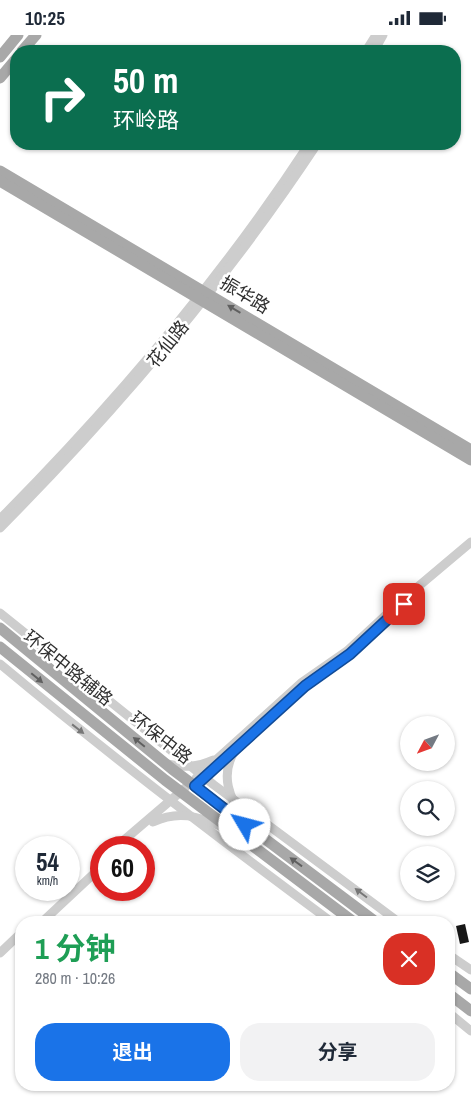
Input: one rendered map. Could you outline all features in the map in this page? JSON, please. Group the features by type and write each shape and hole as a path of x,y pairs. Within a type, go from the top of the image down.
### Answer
{"main road":[{"path":"0,57 18,35"},
{"path":"27,45 36,35"},
{"path":"0,78 10,66"},
{"name":"振华路","path":"0,171 471,460"},
{"name":"振华路","path":"0,181 471,450"},
{"name":"环保中路","path":"0,628 166,764 368,916"},
{"name":"环保中路","path":"0,647 158,774 346,916"},
{"path":"455,977 471,989"},
{"path":"455,998 471,1011"}],"street":[{"name":"花仙路","path":"0,519 91,424 203,296 305,150"},
{"name":"花仙路","path":"0,529 96,429 143,375 282,196 313,150"},
{"path":"203,776 224,753 301,683 347,651 395,606 471,542"},
{"path":"135,836 170,801 183,793 236,749 305,686 350,654 398,609 471,548"},
{"name":"环保中路辅路","path":"0,613 191,767 391,916"},
{"path":"0,664 68,721 170,801 324,916"},
{"path":"236,749 229,762 226,775 227,784 244,819 254,832"},
{"path":"166,764 177,767 202,765 224,753"},
{"path":"158,774 163,781 170,801"},
{"path":"130,836 154,818 174,815 190,816 230,830"},
{"path":"80,880 90,870"},
{"path":"48,916 90,877"},
{"path":"41,916 57,901"},
{"path":"0,953 15,939"},
{"path":"0,960 15,946"},
{"path":"455,959 471,970"},
{"path":"455,1018 471,1031"}],"building":[{"path":"465,924 469,942 460,944 456,926"}],"route":[{"path":"245,825 195,786 282,706 305,686 350,654 404,604"}]}
